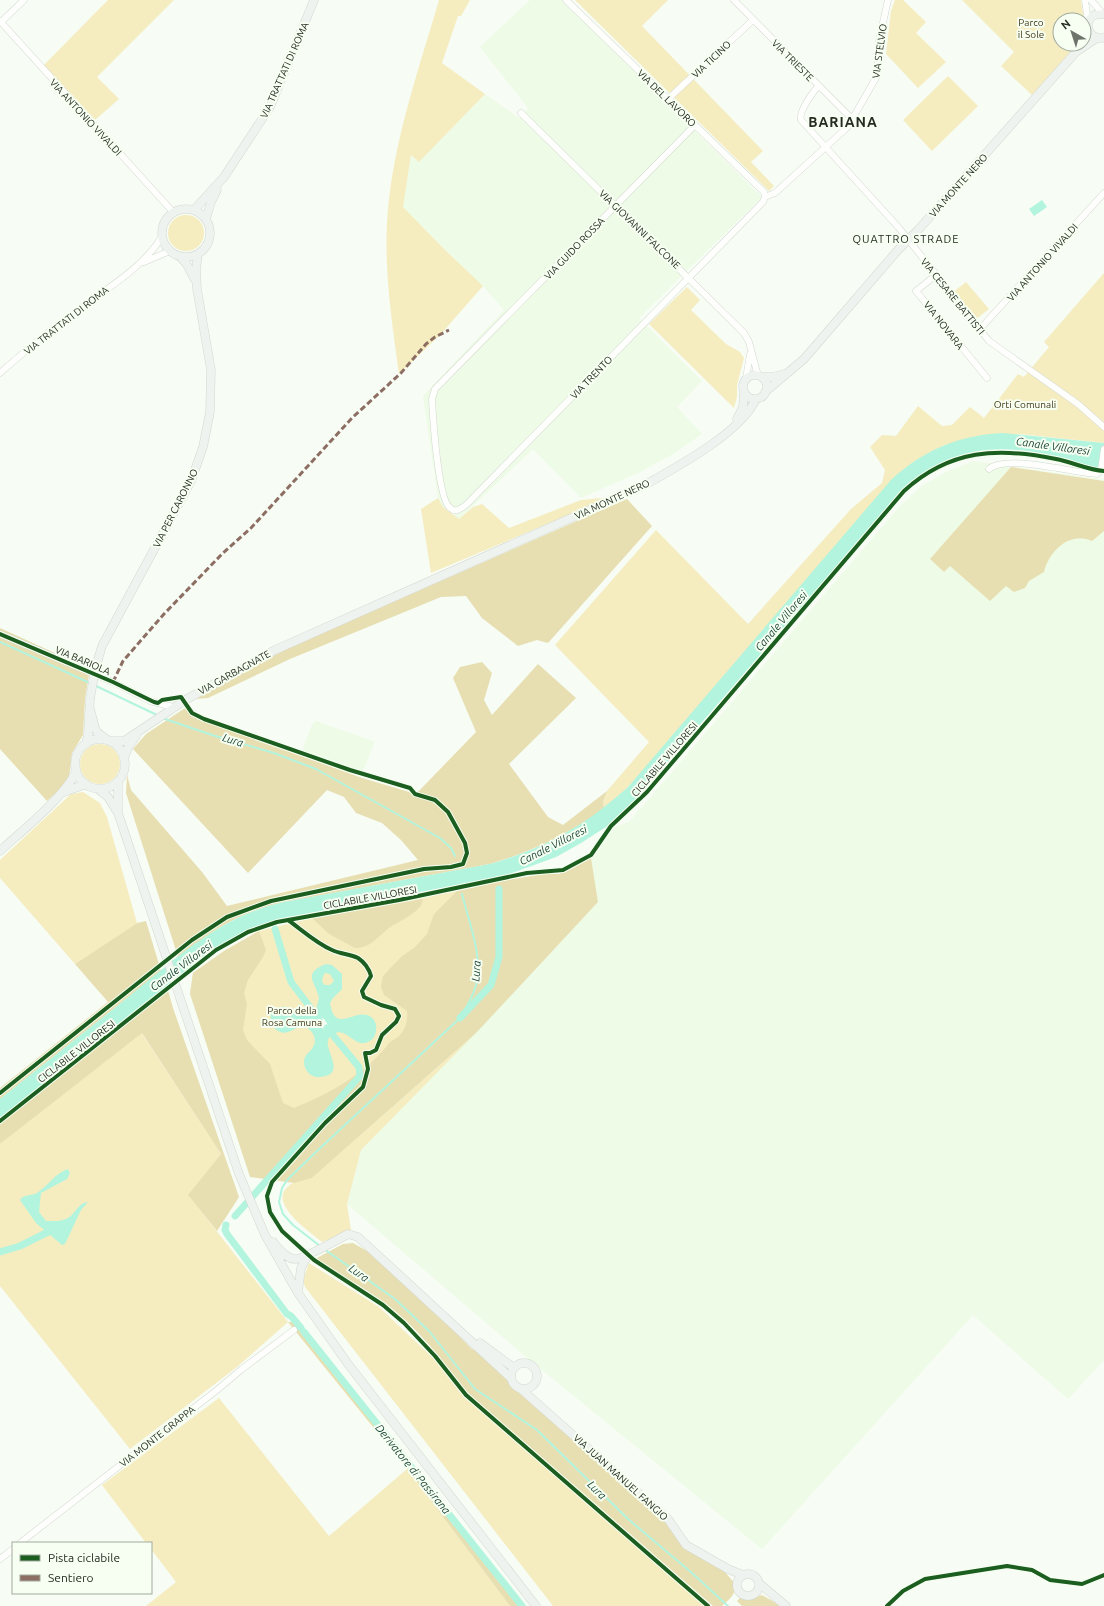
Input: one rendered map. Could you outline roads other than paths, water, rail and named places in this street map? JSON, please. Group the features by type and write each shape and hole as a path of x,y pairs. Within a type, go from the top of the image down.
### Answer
{"street":[{"path":"0,22 24,0"},
{"name":"VIA TRATTATI DI ROMA","path":"206,219 210,202 224,177 270,107 314,0"},
{"name":"VIA DEL LAVORO","path":"566,0 764,192 765,197"},
{"name":"VIA TRIESTE","path":"734,0 853,120"},
{"name":"VIA STELVIO","path":"853,120 877,76 880,41 888,0"},
{"path":"1085,0 1086,12"},
{"path":"1091,0 1103,12 1094,15 1092,18"},
{"name":"VIA TICINO","path":"668,99 753,20"},
{"name":"VIA ANTONIO VIVALDI","path":"0,22 173,212"},
{"path":"1092,34 1101,39"},
{"name":"VIA MONTE NERO","path":"1092,44 1101,39"},
{"name":"VIA MONTE NERO","path":"766,392 804,359 908,239 918,230 1076,52"},
{"name":"VIA CESARE BATTISTI","path":"819,86 812,92 800,116 908,239 979,330 994,345 1078,404 1104,427"},
{"name":"VIA GIOVANNI FALCONE","path":"521,113 689,277 744,333 760,376"},
{"name":"VIA TRENTO","path":"469,355 435,389 432,399 441,488 446,503 454,511 459,510 466,505 763,202 765,197 775,193 826,147 853,120"},
{"name":"VIA GUIDO ROSSA","path":"469,355 695,125"},
{"name":"VIA TRATTATI DI ROMA","path":"194,210 224,177"},
{"name":"VIA ANTONIO VIVALDI","path":"979,330 1104,193"},
{"path":"179,256 189,257 198,254 207,245 210,239 211,232 206,219 194,210 183,208 173,212 164,223 162,236 164,243 170,251 179,256 190,270 197,288"},
{"name":"VIA TRATTATI DI ROMA","path":"0,373 39,339 132,269 149,254 162,236"},
{"name":"VIA TRATTATI DI ROMA","path":"132,269 156,255 170,251"},
{"path":"197,288 196,270 198,254"},
{"name":"VIA NOVARA","path":"936,275 916,290 987,378"},
{"name":"VIA PER CARONNO","path":"90,709 95,670 102,646 188,486 199,461 210,412 212,370 197,288"},
{"name":"VIA GIOVANNI FALCONE","path":"746,379 750,350"},
{"name":"VIA MONTE NERO","path":"760,376 772,378 790,370"},
{"path":"752,376 760,376 766,384 766,392 763,396 756,399 749,397 744,392 743,386 746,379 752,376"},
{"name":"VIA MONTE NERO","path":"733,425 743,407 744,392"},
{"name":"VIA MONTE NERO","path":"312,632 643,486 690,459 746,415 756,399"},
{"path":"989,469 1000,463 1054,467 1095,474 1101,470 1104,449"},
{"name":"VIA GARBAGNATE","path":"109,741 124,741 139,732 164,713 237,670 312,632"},
{"name":"VIA BARIOLA","path":"0,634 113,682 150,701 173,708"},
{"path":"90,709 95,728 98,733 119,748 124,758 124,770 118,781 117,788 118,813"},
{"path":"86,744 90,709"},
{"name":"VIA GARBAGNATE","path":"124,758 129,746 139,732"},
{"path":"0,851 63,792 73,779 77,755 86,744 97,740 109,741"},
{"path":"76,768 81,780 98,789 108,797 118,813 239,1174 265,1235 298,1293 376,1401 536,1606"},
{"path":"98,789 112,786 118,781"},
{"path":"63,792 86,784"},
{"name":"VIA JUAN MANUEL FANGIO","path":"265,1235 287,1256 295,1259 308,1255 330,1242 348,1234 358,1237 511,1378 515,1385 532,1397 668,1519 686,1545 728,1569 743,1575"},
{"path":"298,1293 301,1268 308,1255"},
{"name":"VIA JUAN MANUEL FANGIO","path":"448,1319 514,1368"},
{"name":"VIA MONTE GRAPPA","path":"21,1542 217,1390 242,1368 294,1330"},
{"path":"511,1378 514,1368 524,1363 534,1367 537,1378 531,1387 532,1397"},
{"path":"521,1389 531,1387"},
{"path":"0,1559 12,1550"},
{"name":"VIA JUAN MANUEL FANGIO","path":"728,1569 737,1584"},
{"path":"743,1575 754,1575 760,1584 784,1605 766,1595 756,1593 750,1596 744,1595 740,1592 737,1584 743,1575"},
{"path":"756,1593 760,1584"}],"water":[{"path":"1042,200 1047,207 1034,216 1029,209"},
{"name":"Canale Villoresi","path":"1003,433 1104,443 1104,469 1091,467 1054,456 1011,450 973,452 955,457 937,465 902,491 633,802 609,825 556,857 504,876 289,917 246,931 217,947 0,1120 0,1099 181,954 218,928 260,909 284,902 490,864 529,851 564,834 580,824 612,801 628,787 891,480 916,460 943,446 972,437"},
{"path":"326,964 332,965 342,974 342,989 330,1003 336,1018 341,1019 359,1015 371,1017 376,1024 376,1033 371,1040 365,1043 360,1043 343,1033 338,1032 331,1035 328,1039 328,1045 334,1067 332,1072 328,1075 316,1077 307,1072 304,1065 305,1057 314,1044 315,1040 313,1034 309,1029 303,1026 288,1032 280,1032 276,1030 272,1024 271,1016 272,1012 284,1007 302,1015 316,1010 319,998 313,983 312,975 318,968","holes":["325,973 330,974 334,981 330,985 325,985 322,982 323,976"]},
{"path":"68,1169 70,1173 67,1179 41,1193 39,1212 46,1221 63,1220 71,1216 79,1206 88,1202 81,1210 65,1244 62,1245 36,1223 20,1200 26,1196 37,1193 59,1173"}],"waterway":[{"name":"Lura","path":"0,642 90,683"},
{"name":"Lura","path":"94,685 159,716"},
{"name":"Lura","path":"162,718 212,735 274,753 316,769 440,838 451,848 455,856"},
{"path":"460,1018 491,985 499,957 499,889"},
{"name":"Lura","path":"320,1246 293,1225 283,1214 279,1202 282,1188 287,1180 317,1151 460,1018 473,994 478,975 477,952 462,894"},
{"name":"Derivatore di Passirana","path":"275,929 291,982 319,1019"},
{"name":"Derivatore di Passirana","path":"235,1216 360,1076 359,1067 327,1028"},
{"name":"Derivatore di Passirana","path":"226,1225 225,1230 227,1234 287,1314 291,1316 301,1328"},
{"path":"0,1252 20,1246 48,1232"},
{"name":"Lura","path":"324,1249 395,1299 429,1331 475,1389 537,1430 628,1519 692,1573 728,1606"},
{"name":"Derivatore di Passirana","path":"304,1332 522,1606"}],"district":[{"name":"BARIANA","path":"843,122"},
{"name":"QUATTRO STRADE","path":"906,239"}],"park label":[{"name":"Parco il Sole","path":"1031,28"},
{"name":"Orti Comunali","path":"1025,404"},
{"name":"Parco della Rosa Camuna","path":"292,1016"}]}
